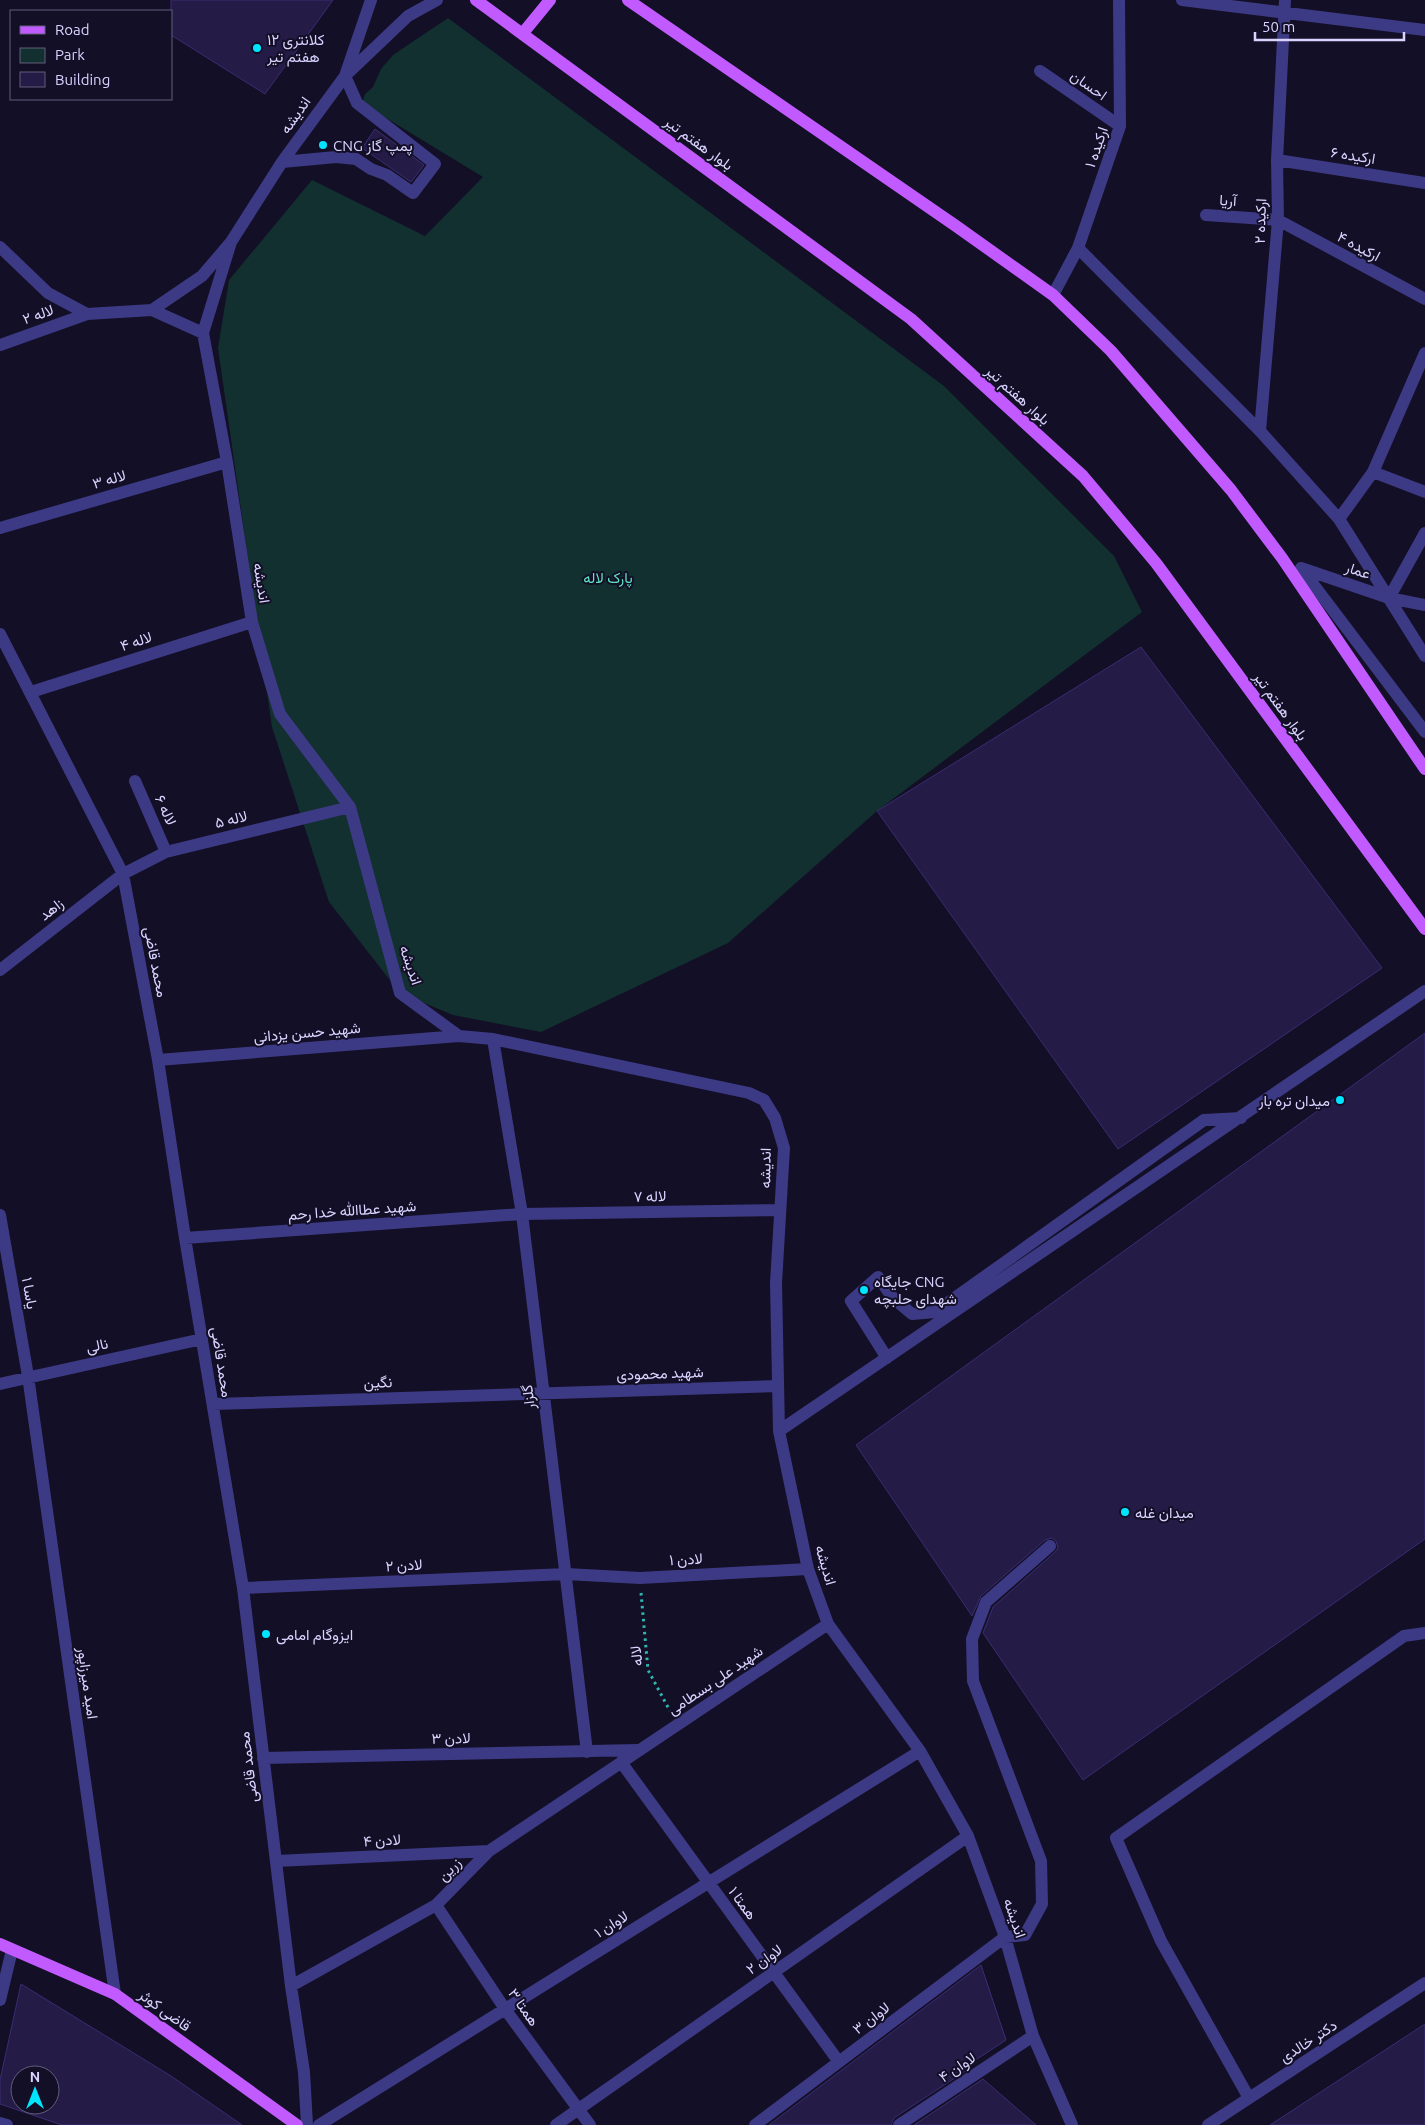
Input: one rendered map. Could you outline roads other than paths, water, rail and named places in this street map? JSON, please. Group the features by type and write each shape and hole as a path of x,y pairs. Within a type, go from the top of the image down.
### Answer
{"main road":[{"name":"بلوار هفتم تیر","path":"476,0 911,319 1083,476 1156,563 1425,929"},
{"path":"523,33 550,0"},
{"path":"628,0 1053,295 1124,366 1231,490 1282,558 1425,769"},
{"name":"قاضی کوثر","path":"0,1944 115,1994 297,2125"}],"street":[{"name":"اندیشه","path":"231,242 282,162 345,76 371,0"},
{"path":"282,162 336,157 356,159 372,169 387,175 413,193 436,164 357,103 345,76 408,16 437,0"},
{"name":"ارکیده ۱","path":"1053,295 1078,248 1120,126 1119,0"},
{"path":"1182,0 1284,6 1425,30"},
{"name":"ارکیده ۲","path":"1260,432 1278,220 1277,160 1284,6"},
{"name":"احسان","path":"1040,71 1120,126"},
{"name":"ارکیده ۶","path":"1277,160 1425,183"},
{"name":"آریا","path":"1206,215 1278,220"},
{"name":"ارکیده ۴","path":"1278,220 1425,299"},
{"path":"152,310 202,276 231,242"},
{"path":"152,310 203,333 231,242"},
{"path":"0,247 48,293 87,314"},
{"path":"1078,248 1260,432 1339,519 1425,656"},
{"name":"لاله ۲","path":"0,344 87,314 152,310"},
{"name":"اندیشه","path":"203,333 227,462 252,622 280,714 350,807 400,993 459,1036 493,1039 749,1093 764,1100 775,1118 784,1148 776,1282 779,1431 808,1569 828,1624 920,1751 968,1836 1005,1937 1033,2036 1072,2125"},
{"path":"1339,519 1373,472 1425,353"},
{"name":"لاله ۳","path":"0,528 227,462"},
{"path":"1373,472 1425,492"},
{"path":"1389,598 1425,533"},
{"name":"عمار","path":"1282,558 1301,568 1389,598 1425,605"},
{"path":"1301,568 1425,732"},
{"name":"لاله ۴","path":"31,692 252,622"},
{"name":"محمد قاضی","path":"0,634 123,874 158,1060 185,1238 243,1588 291,1986 304,2072 307,2125"},
{"name":"لاله ۶","path":"135,781 166,852"},
{"name":"لاله ۵","path":"123,874 166,852 350,807"},
{"name":"زاهد","path":"0,970 123,874"},
{"path":"779,1431 1423,995"},
{"name":"شهید حسن یزدانی","path":"158,1060 459,1036"},
{"name":"گلزار","path":"493,1039 522,1214 587,1752"},
{"path":"888,1358 852,1301 878,1277 893,1298 912,1314 935,1312 1204,1120 1241,1118"},
{"name":"لاله ۷","path":"522,1214 779,1210"},
{"name":"شهید عطاالله خدا رحم","path":"185,1238 522,1214"},
{"name":"یاسا ۱","path":"0,1215 28,1376"},
{"name":"نالی","path":"0,1384 28,1376 202,1339"},
{"name":"امید میرزاپور","path":"28,1376 115,1994"},
{"name":"شهید محمودی","path":"544,1393 778,1386"},
{"name":"نگین","path":"213,1404 544,1393"},
{"name":"لاوان ۳","path":"755,2125 1005,1937 1025,1934 1042,1904 1041,1861 973,1681 972,1639 986,1602 1050,1546"},
{"name":"لادن ۱","path":"566,1574 640,1578 808,1569"},
{"name":"لادن ۲","path":"243,1588 566,1574"},
{"name":"شهید علی بسطامی","path":"622,1762 828,1624"},
{"path":"1249,2098 1161,1942 1116,1838 1404,1636 1425,1633"},
{"name":"لادن ۳","path":"263,1758 639,1750"},
{"name":"لاوان ۱","path":"319,2125 920,1751"},
{"name":"زرین","path":"291,1986 436,1905 489,1851 622,1762"},
{"name":"همتا ۱","path":"622,1762 839,2062"},
{"name":"لاوان ۲","path":"556,2125 968,1836"},
{"name":"لادن ۴","path":"276,1861 489,1851"},
{"name":"همتا ۳","path":"436,1905 505,2009 590,2125"},
{"path":"0,2000 12,1950"},
{"name":"دکتر خالدی","path":"1208,2125 1425,1983"},
{"name":"لاوان ۴","path":"898,2125 1033,2036"},
{"path":"0,2123 7,2125"}],"place":[{"name":"کلانتری ۱۲ هفتم تیر","path":"257,48"},
{"name":"CNG پمپ گاز","path":"323,145"},
{"name":"میدان تره بار","path":"1340,1100"},
{"name":"جایگاه CNG شهدای حلبچه","path":"864,1290"},
{"name":"میدان غله","path":"1125,1512"},
{"name":"ایزوگام امامی","path":"266,1634"}],"park label":[{"name":"پارک لاله","path":"608,577"}]}
